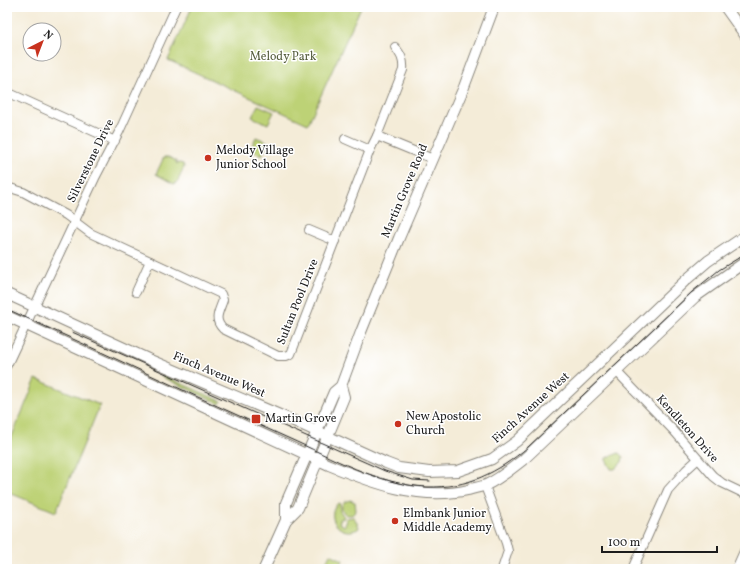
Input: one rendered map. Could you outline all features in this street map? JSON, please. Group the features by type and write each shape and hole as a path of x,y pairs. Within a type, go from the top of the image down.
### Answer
{"main road":[{"name":"Martin Grove Road","path":"286,520 286,503 334,392 341,386 361,332 464,87 494,7"},
{"path":"725,7 745,35"},
{"name":"Finch Avenue West","path":"7,294 386,463 415,471 458,471 492,459 517,441 702,266 745,236"},
{"path":"7,316 352,475 402,490 421,493 455,492 485,486 506,473 524,459 695,297 745,262"},
{"name":"Martin Grove Road","path":"264,569 286,520 298,508 319,460 344,397 341,386"}],"street":[{"name":"Silverstone Drive","path":"7,365 34,306 115,141 176,7"},
{"name":"Sultan Pool Drive","path":"7,187 23,192 66,215 87,231 221,294 223,300 217,318 218,324 223,329 278,356 286,356 291,354 370,150 403,70 404,62 395,46"},
{"path":"7,92 115,141"},
{"path":"377,136 433,159"},
{"path":"345,139 370,150"},
{"path":"308,230 335,241"},
{"path":"136,292 150,261"},
{"name":"Kendleton Drive","path":"617,372 674,431 713,476 722,483 745,494"},
{"path":"633,569 668,490 675,481 698,459"},
{"path":"485,486 503,533 508,551 502,569"},
{"path":"736,569 745,549"}],"green space":[{"name":"Melody Park","path":"192,7 361,7 308,124 168,60"},
{"path":"258,105 274,112 268,124 252,117"},
{"path":"256,137 268,142 262,155 250,150"},
{"path":"164,157 175,160 177,164 183,164 184,167 177,183 174,184 156,174"},
{"path":"162,375 221,401 220,404 162,377"},
{"path":"36,379 100,405 56,512 7,492 7,448"},
{"path":"619,453 623,457 622,462 615,469 611,469 606,458"},
{"path":"350,500 355,502 356,511 352,515 346,515 342,506 344,502"},
{"path":"338,503 340,504 340,511 344,517 343,519 341,518 339,523 344,526 347,521 345,519 346,518 354,517 359,527 358,529 345,531 336,525 333,520 333,514"},
{"path":"330,554 343,560 339,569 325,564"}],"tram line":[{"path":"7,309 373,476 409,485 442,487 469,482 481,477 505,464 528,447 692,292 719,270 745,254"},
{"path":"72,332 385,471 413,480 430,481"}],"place":[{"name":"Melody Village Junior School","path":"208,158"},
{"name":"Martin Grove","path":"256,419"},
{"name":"New Apostolic Church","path":"398,424"},
{"name":"Elmbank Junior Middle Academy","path":"395,521"}]}
